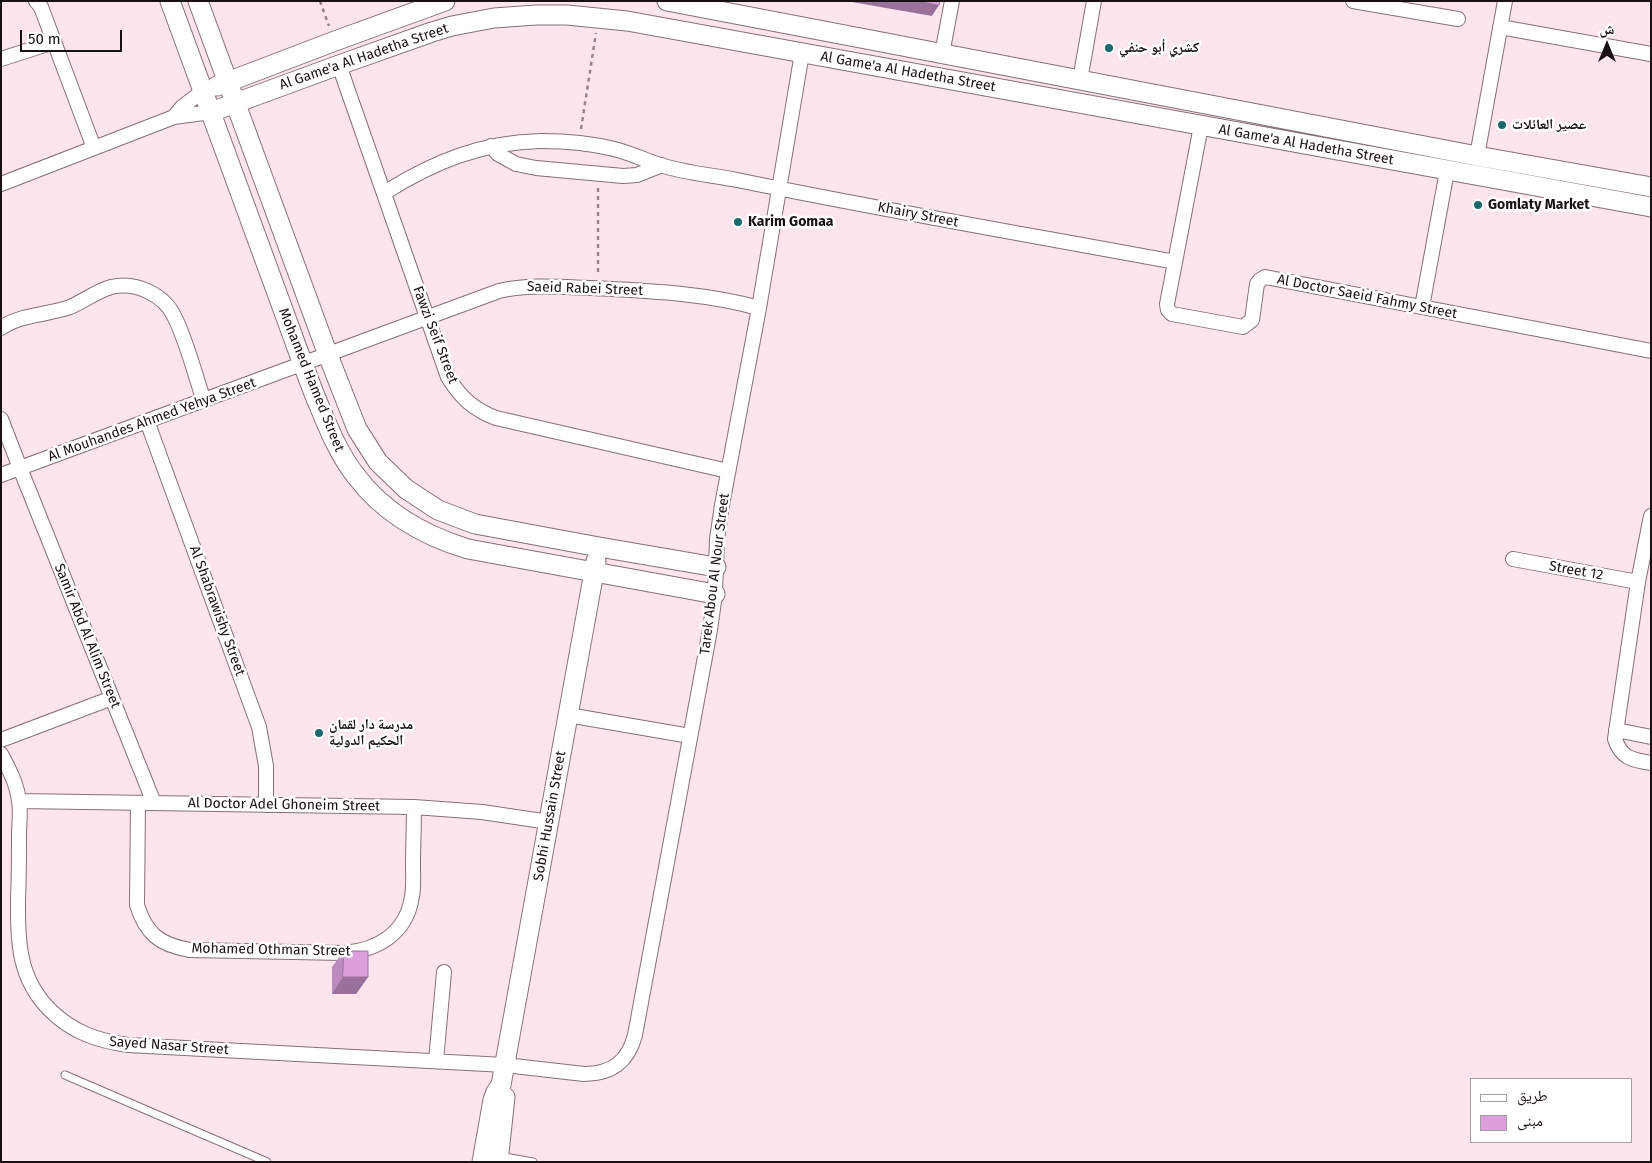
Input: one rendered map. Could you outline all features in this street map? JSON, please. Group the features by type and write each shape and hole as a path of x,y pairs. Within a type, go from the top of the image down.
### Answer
{"street":[{"path":"36,1 41,7 94,148"},
{"name":"Mohamed Hamed Street","path":"170,1 333,441 344,460 372,495 395,514 426,534 468,549 715,594"},
{"name":"Mohamed Hamed Street","path":"198,1 357,429 366,446 391,476 421,501 456,518 475,524 716,567"},
{"name":"Al Game'a Al Hadetha Street","path":"174,117 182,106 203,92 334,41 445,1"},
{"name":"Al Game'a Al Hadetha Street","path":"667,1 1477,156 1651,186"},
{"path":"942,54 952,1"},
{"path":"1080,80 1094,1"},
{"path":"1353,1 1458,19"},
{"path":"1477,156 1505,1"},
{"name":"Al Game'a Al Hadetha Street","path":"1,184 174,117 211,112 432,32 536,8 802,53 1651,207"},
{"path":"1500,27 1651,54"},
{"path":"1,59 54,42"},
{"name":"Tarek Abou Al Nour Street","path":"505,1065 596,1074 608,1071 618,1065 626,1057 632,1046 710,630 715,594 719,522 760,308 802,53"},
{"name":"Fawzi Seif Street","path":"339,65 448,377 454,388 463,398 484,413 496,418 728,471"},
{"path":"1250,135 1255,114"},
{"path":"1175,262 1201,126"},
{"name":"Khairy Street","path":"384,193 408,177 435,164 491,146 541,141 578,143 615,149 662,166 1175,262"},
{"path":"491,146 498,154 516,164 536,168 623,176 637,175 662,166"},
{"path":"1422,307 1447,171"},
{"name":"Al Doctor Saeid Fahmy Street","path":"1175,262 1168,310 1175,315 1212,322 1240,327 1247,325 1253,316 1257,284 1265,277 1651,351"},
{"path":"1,328 9,322 73,306 113,286 128,286 142,289 155,295 175,317 204,401"},
{"name":"Saeid Rabei Street","path":"303,364 488,294 511,288 598,289 694,295 738,302 760,308"},
{"name":"Al Mouhandes Ahmed Yehya Street","path":"1,475 303,364"},
{"name":"Samir Abd Al Alim Street","path":"1,419 154,803"},
{"name":"Al Shabrawishy Street","path":"147,421 259,726 266,766 266,805"},
{"path":"1651,516 1638,582 1615,739 1623,754 1630,758 1651,763"},
{"name":"Sobhi Hussain Street","path":"493,1160 505,1102 505,1093 501,1085 599,547"},
{"name":"Street 12","path":"1513,560 1638,582"},
{"path":"1,740 112,698"},
{"path":"568,715 690,736"},
{"path":"1616,730 1651,737"},
{"name":"Sayed Nasar Street","path":"1,754 13,777 19,801 18,933 21,958 29,981 42,1002 60,1020 80,1033 104,1041 128,1045 505,1065"},
{"name":"Al Doctor Adel Ghoneim Street","path":"19,801 414,807 482,812 549,822"},
{"name":"Mohamed Othman Street","path":"138,803 137,905 141,919 150,932 175,948 190,950 325,952 360,951 376,947 389,938 400,926 408,912 412,897 414,807"},
{"path":"436,1061 444,972"}],"lane":[{"path":"65,1075 267,1162"},
{"path":"493,1160 533,1162"}],"path":[{"path":"320,1 334,41"},
{"path":"578,143 598,17"},
{"path":"598,174 598,289"}],"building":[{"path":"919,1 940,1 939,5"},
{"path":"344,951 368,951 368,977 343,977"}],"place":[{"name":"كشري أبو حنفي","path":"1109,48"},
{"name":"عصير العائلات","path":"1502,125"},
{"name":"Gomlaty Market","path":"1478,205"},
{"name":"Karim Gomaa","path":"738,222"},
{"name":"مدرسة دار لقمان الحكيم الدولية","path":"319,733"}]}
